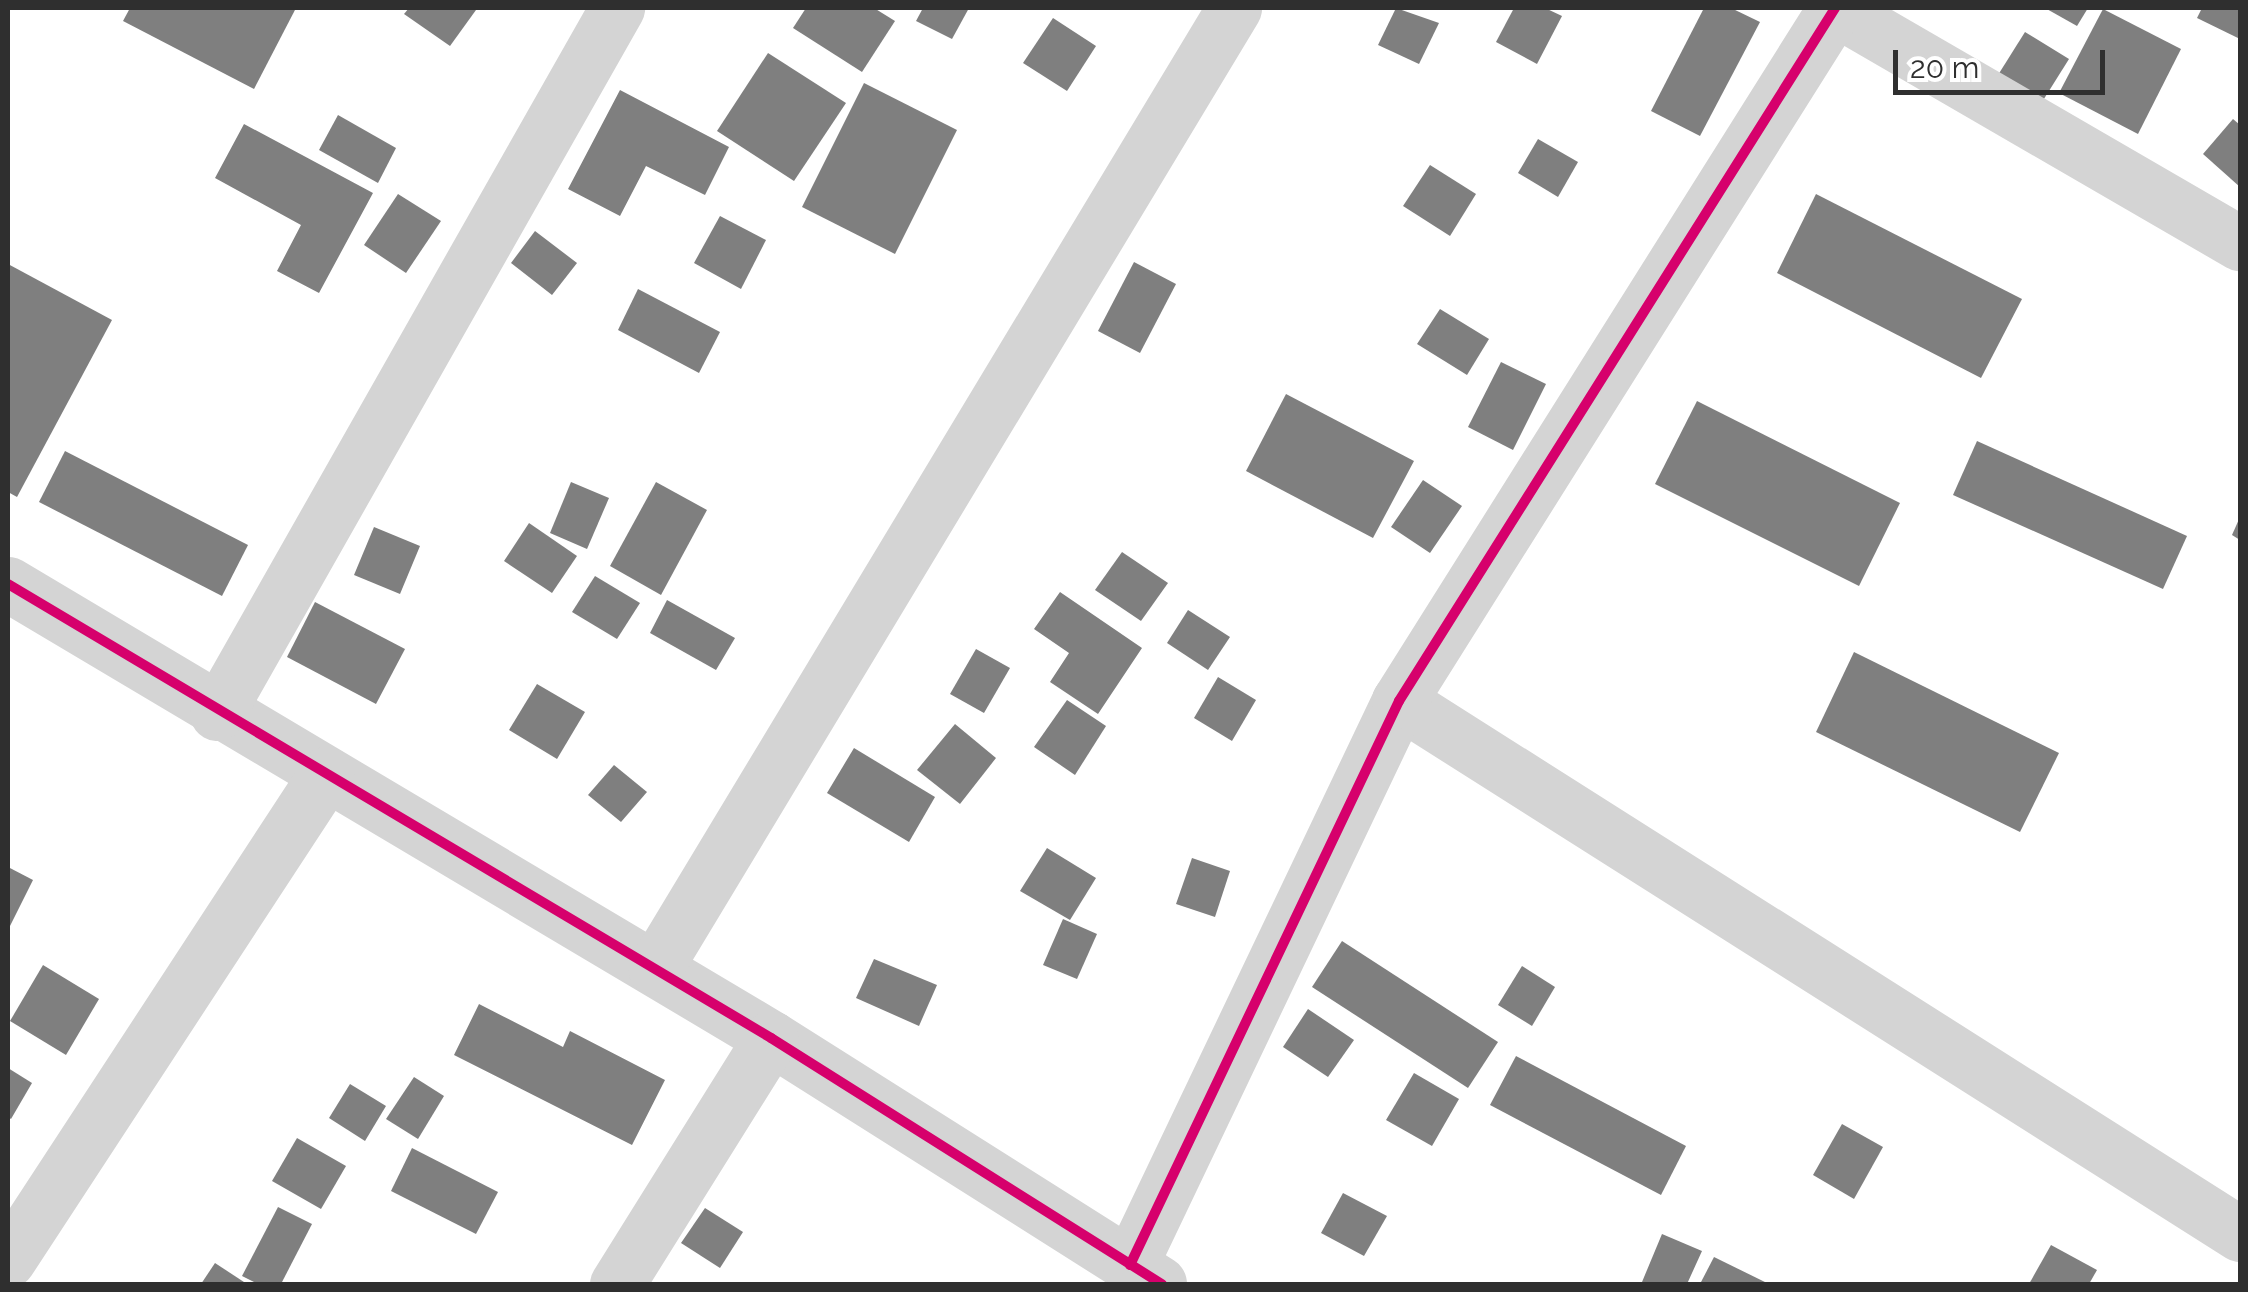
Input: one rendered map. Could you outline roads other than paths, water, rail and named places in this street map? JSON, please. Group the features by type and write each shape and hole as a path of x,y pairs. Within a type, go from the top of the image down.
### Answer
{"street":[{"path":"218,714 616,8"},
{"path":"656,968 1234,8"},
{"path":"8,584 218,714 656,968 1146,1274 1399,700 1834,8 2240,243"},
{"path":"1399,700 2240,1234"},
{"path":"8,1260 326,774"},
{"path":"617,1284 771,1038"}]}
